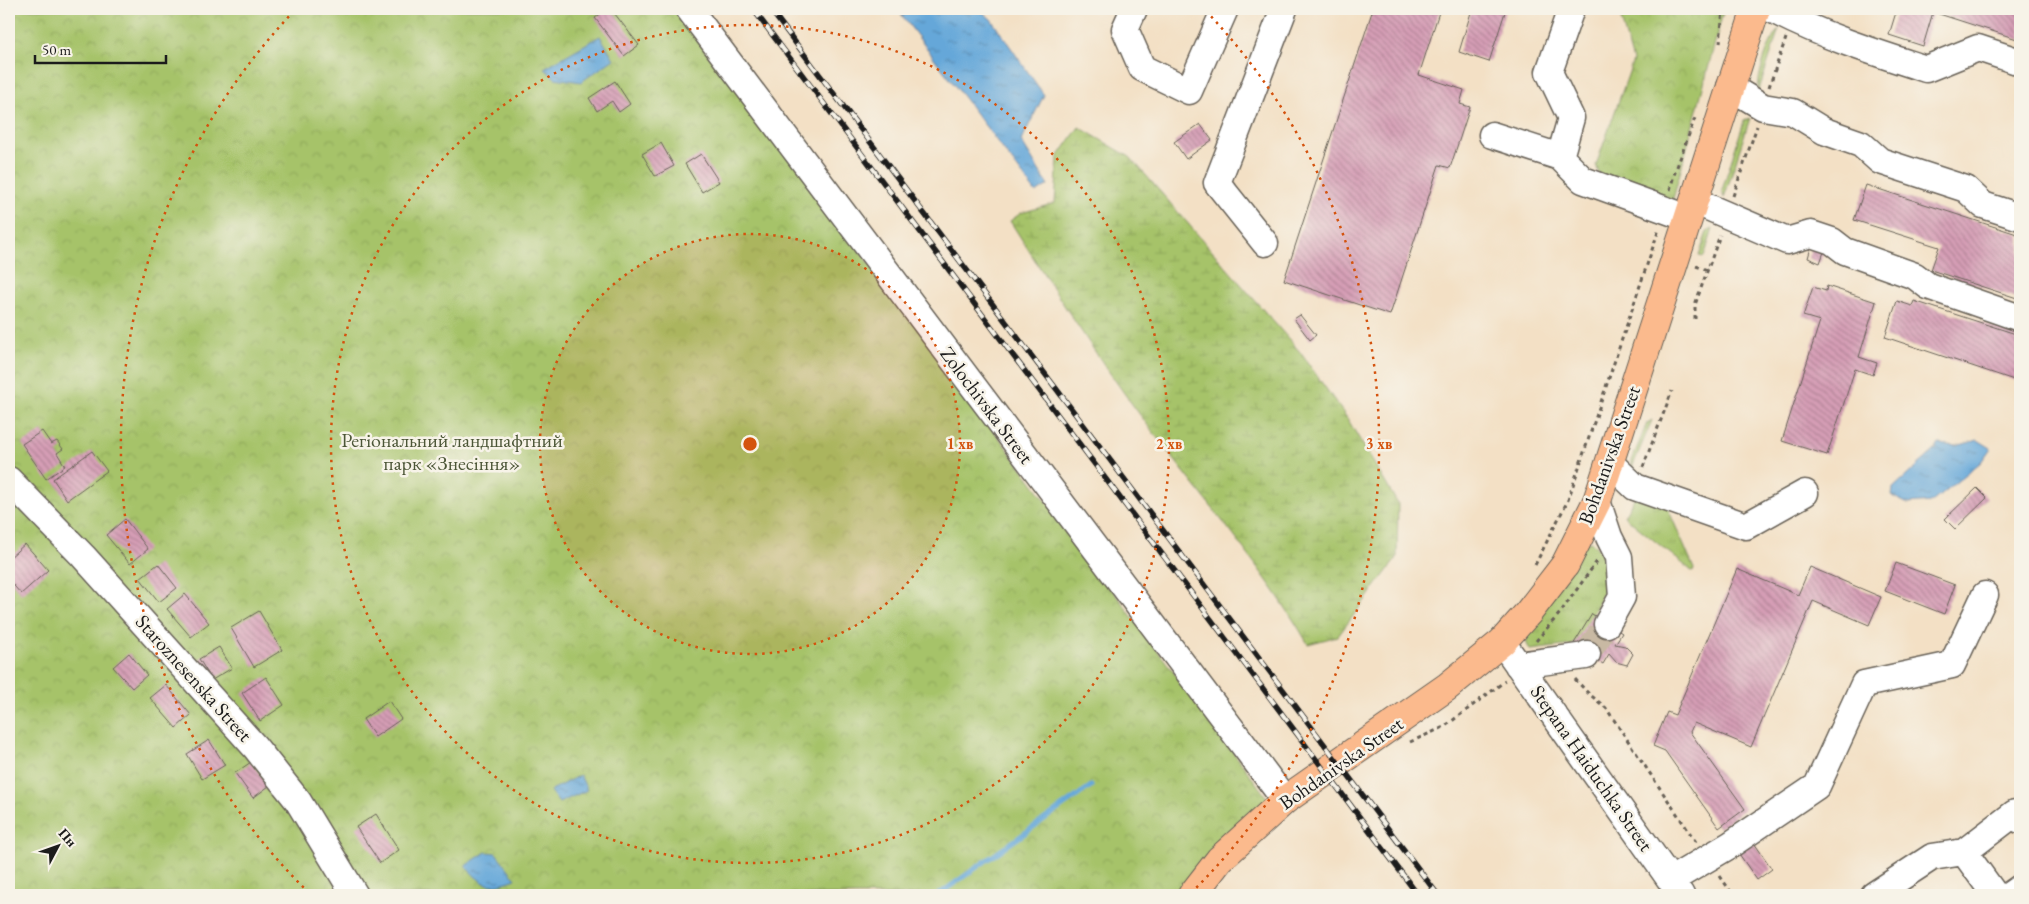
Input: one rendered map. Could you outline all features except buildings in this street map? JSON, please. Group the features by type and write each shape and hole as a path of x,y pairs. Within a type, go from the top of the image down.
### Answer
{"main road":[{"name":"Bohdanivska Street","path":"1192,895 1220,859 1285,800 1447,687 1502,642 1528,613 1565,565 1597,501 1610,463 1683,210 1730,87 1756,9"}],"street":[{"name":"Zolochivska Street","path":"689,9 1285,800"},
{"path":"1134,9 1125,29 1142,68 1189,91 1225,9"},
{"path":"1265,243 1217,183 1284,9"},
{"path":"1560,156 1571,118 1549,72 1571,9"},
{"path":"1771,9 1791,20 1852,44 1926,69 1978,48 2020,62"},
{"path":"1730,87 1763,108 1793,112 1824,131 1861,144 1880,161 1966,190 1983,205 2020,217"},
{"path":"1492,135 1560,156 1583,180 1787,241 1811,234 1832,241 1845,251 1915,276 1928,286 2020,318"},
{"path":"1610,463 1635,487 1746,526 1804,493"},
{"name":"Staroznesenska Street","path":"9,480 83,556 256,747 298,801 355,895"},
{"path":"1597,501 1608,537 1619,557 1622,596 1607,624"},
{"path":"1676,888 1707,858 1730,845 1817,786 1864,684 1952,665 1985,595"},
{"name":"Stepana Haiduchka Street","path":"1502,642 1511,674 1676,888"},
{"path":"1511,674 1557,661 1586,656 1587,654"},
{"path":"1874,895 1932,857 1964,852 2015,813 2020,820"},
{"path":"1964,852 1995,895"},
{"path":"2010,895 2020,888"}],"path":[{"path":"1718,50 1723,9"},
{"path":"1768,90 1789,29"},
{"path":"1534,566 1568,500 1683,210 1674,175 1696,116"},
{"path":"1732,198 1760,117"},
{"path":"1695,319 1695,305 1722,228"},
{"path":"1642,470 1672,390"},
{"path":"1557,661 1588,693 1606,708 1733,895"},
{"path":"1406,743 1444,727 1511,674"},
{"path":"9,890 13,895"}],"green space":[{"name":"Регіональний ландшафтний парк «Знесіння»","path":"9,9 680,9 1268,799 1183,895 9,895"},
{"path":"1618,9 1724,9 1672,203 1600,176 1596,165 1633,61"},
{"path":"1779,29 1758,93 1759,78 1764,60 1771,42"},
{"path":"1750,118 1724,198 1722,190 1744,121"},
{"path":"1079,127 1130,157 1300,352 1347,418 1398,504 1397,558 1338,636 1308,644 1271,586 1110,374 1010,221 1021,213 1055,203 1058,157"},
{"path":"1713,229 1704,257 1699,256 1707,232"},
{"path":"1652,420 1632,468 1632,460 1647,423"},
{"path":"1637,493 1666,504 1694,569 1693,572 1624,516"},
{"path":"1592,542 1602,555 1606,579 1593,614 1573,645 1530,650 1526,642 1529,631 1585,543"}],"water":[{"path":"897,9 979,9 991,19 1044,95 1021,141 1048,185 1036,193"},
{"path":"600,36 614,59 581,82 555,78 544,68"},
{"path":"1978,440 1991,448 1981,462 1932,502 1908,504 1892,496 1893,488 1936,449 1939,444 1956,446"},
{"path":"580,775 587,790 559,803 550,791"},
{"path":"486,852 496,853 516,879 493,885 477,878 465,866"}],"waterway":[{"path":"938,895 1091,786"}],"tunnel":[{"path":"1587,654 1607,624"}],"railway":[{"path":"753,9 1418,895"},
{"path":"770,9 1438,895"}]}
